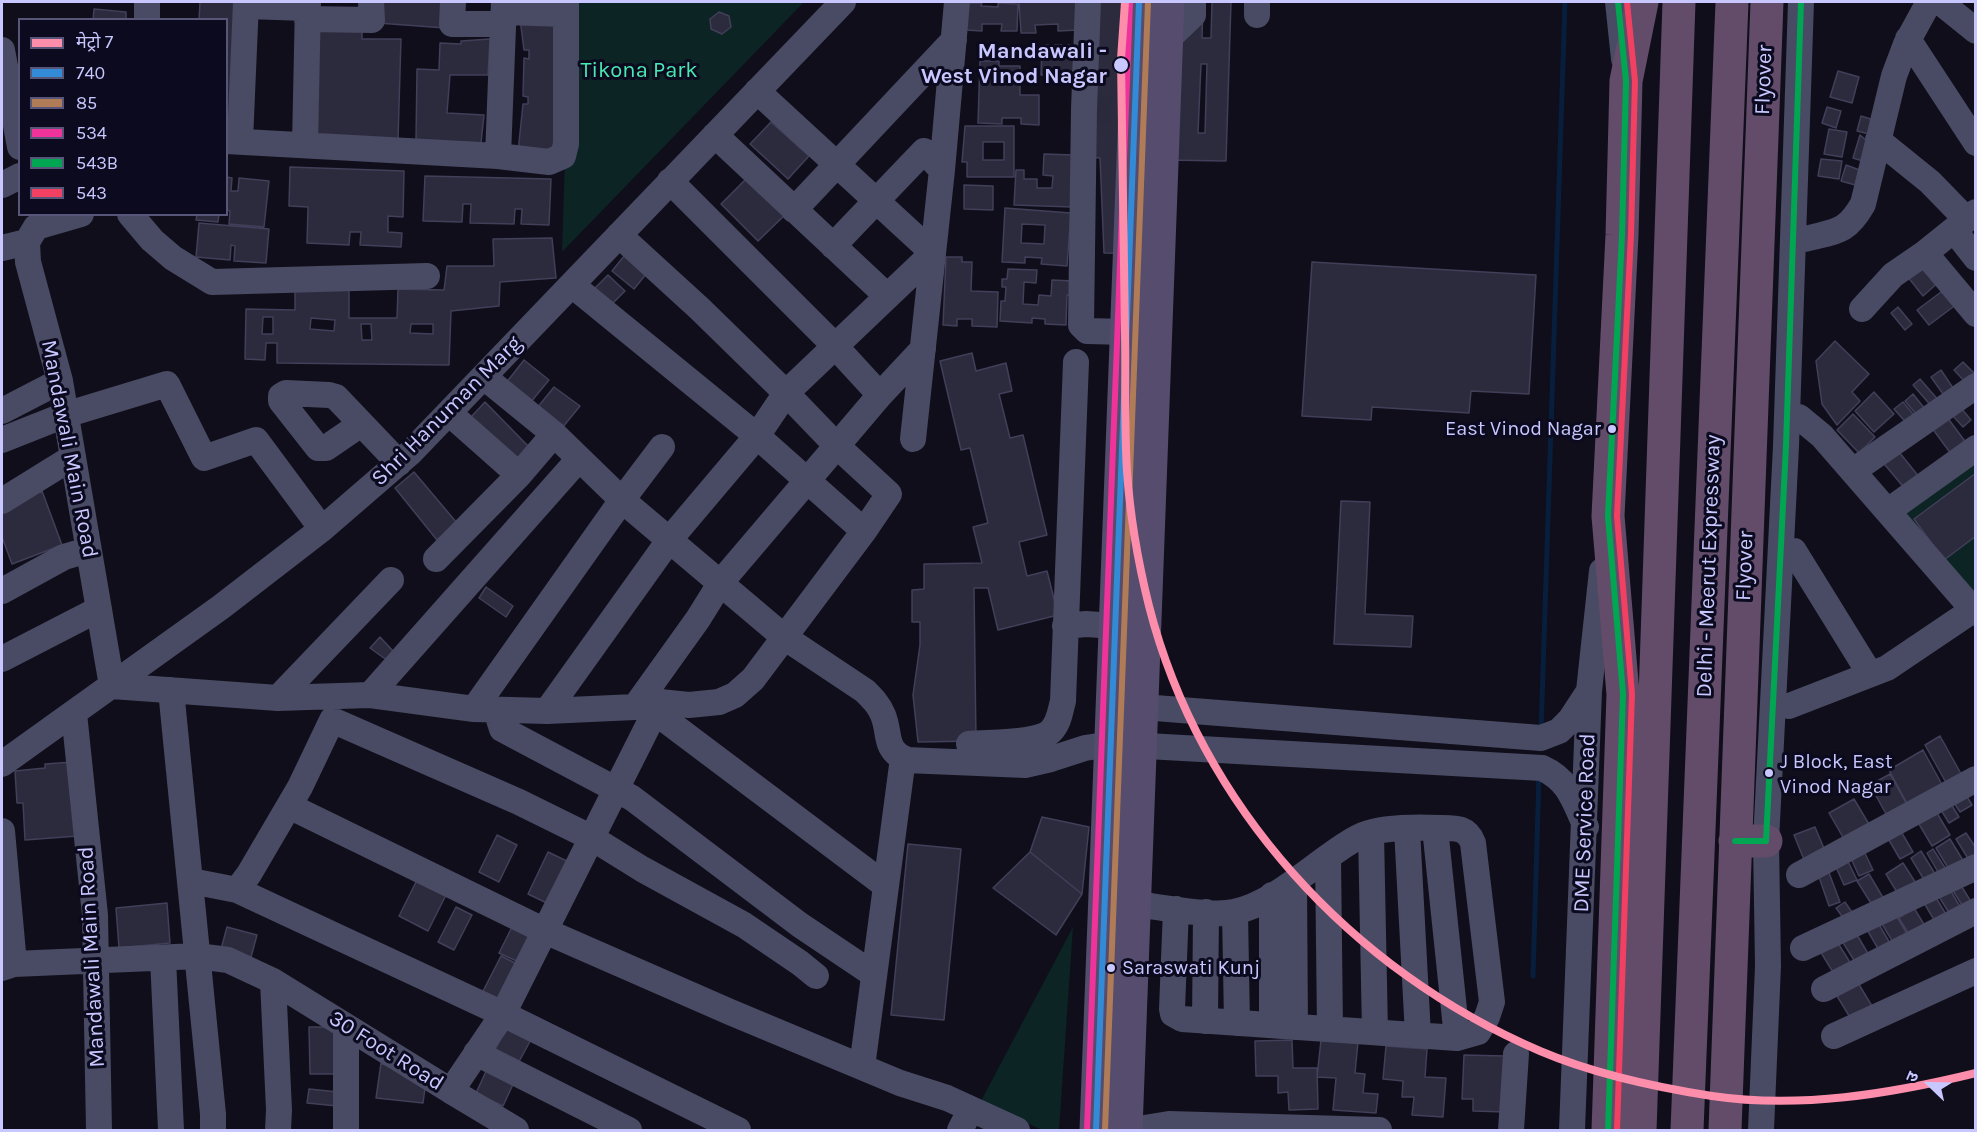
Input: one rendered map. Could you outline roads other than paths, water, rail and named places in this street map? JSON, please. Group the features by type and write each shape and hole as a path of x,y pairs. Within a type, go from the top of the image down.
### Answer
{"highway":[{"path":"1608,1131 1623,707 1608,516 1622,235 1626,81 1642,2"},
{"path":"1640,1131 1679,2"},
{"name":"Delhi - Meerut Expressway","path":"1687,1131 1732,2"},
{"name":"Flyover","path":"1725,1131 1730,985 1750,841 1739,736 1767,2"}],"main road":[{"path":"1127,709 1115,626 1127,332 1156,18"},
{"path":"1095,1131 1127,709 1156,18"},
{"path":"1125,744 1134,904 1125,1131"}],"street":[{"path":"147,2 147,18"},
{"path":"371,2 372,20 246,4 233,141 498,156 549,162 563,156 566,144 566,8 504,12 452,24 453,2"},
{"name":"Shri Hanuman Marg","path":"2,764 221,607 322,529 399,463 843,2"},
{"path":"1088,2 1081,325 1088,330 1127,332"},
{"path":"1156,18 1193,15 1193,2"},
{"path":"1618,2 1626,81"},
{"path":"1761,1131 1768,966 1750,841 1786,446 1801,2"},
{"path":"1775,1131 1804,239 1815,2"},
{"path":"1804,239 1844,228 1855,219 1863,204 1894,76 1908,39 1929,2"},
{"path":"1940,2 1976,31"},
{"path":"913,439 954,40 952,6"},
{"path":"304,144 307,10"},
{"path":"498,156 504,12"},
{"path":"1908,39 1976,143"},
{"path":"794,210 954,40"},
{"path":"2,50 18,136"},
{"path":"757,91 933,253"},
{"path":"715,135 887,296"},
{"path":"1878,141 1930,182 1965,220 1976,258"},
{"path":"833,246 924,151 942,170"},
{"path":"2,185 18,177"},
{"path":"670,181 835,346 880,395"},
{"path":"2,248 32,228 74,216"},
{"path":"132,216 152,240 173,258 212,282 427,276"},
{"path":"1862,309 1893,275 1925,253 1965,220"},
{"name":"Mandawali Main Road","path":"32,228 28,262 60,381 112,686"},
{"path":"237,890 289,806 334,708 370,695 485,710 547,711 719,702 735,695 753,679 889,494 837,446 700,309 619,235"},
{"path":"547,711 670,539 756,436 786,393 933,253"},
{"path":"1925,253 1976,314"},
{"path":"572,285 756,436 864,531"},
{"name":"30 Foot Road","path":"8,966 198,956 228,960 273,981 451,1091 503,1014 616,789 650,707 721,582 880,395 923,349"},
{"path":"969,744 1039,738 1050,733 1057,723 1063,701 1076,362"},
{"path":"484,377 554,434 622,501 784,637 865,691 877,702 884,716 888,740 895,754 903,758 1025,765 1085,748 1125,744 1542,768 1563,780 1586,827"},
{"path":"2,411 60,381"},
{"path":"2,440 65,415 167,384 204,458 256,440 322,529"},
{"path":"1853,471 1976,386"},
{"path":"449,413 519,475"},
{"path":"1789,706 1887,668 1974,612 1822,436 1798,417"},
{"path":"361,424 399,463"},
{"path":"436,559 519,475 554,434"},
{"path":"485,710 622,501 662,447"},
{"path":"1888,511 1976,447"},
{"path":"2,501 73,457"},
{"path":"370,695 578,460"},
{"name":"DME Service Road","path":"1572,1131 1590,691 1608,516"},
{"path":"2,591 64,557 88,550"},
{"path":"1794,551 1870,674"},
{"path":"278,698 391,580"},
{"path":"2,659 99,609"},
{"path":"1065,626 1086,624 1115,626"},
{"path":"112,686 278,698 334,708 592,838 642,869 744,925 816,976"},
{"path":"171,690 191,881 213,1131"},
{"path":"1127,709 1540,738 1559,731 1570,720 1590,691"},
{"path":"650,707 885,885"},
{"path":"485,710 502,729 632,798 807,930 873,974"},
{"name":"Mandawali Main Road","path":"74,713 95,915 99,1131"},
{"path":"862,1067 903,758"},
{"path":"1799,875 1976,779"},
{"path":"289,806 545,931 900,1083 947,1098 965,1120 1017,1131"},
{"path":"1134,904 1220,914 1235,912 1283,888 1352,840 1371,833 1435,828 1463,830 1471,837 1473,843 1492,1002 1487,1017 1478,1032 1456,1038 1182,1019 1173,1014 1176,909"},
{"path":"1435,828 1456,1038"},
{"path":"1407,829 1418,1035"},
{"path":"2,831 8,966"},
{"path":"1371,833 1375,1032"},
{"path":"1328,857 1330,1029"},
{"path":"1803,948 1976,867"},
{"path":"191,881 237,890 503,1014 738,1131"},
{"path":"1283,888 1283,1026"},
{"path":"1205,1021 1206,912"},
{"path":"1235,912 1237,1023"},
{"path":"1824,989 1976,912"},
{"path":"163,958 171,1131"},
{"path":"1834,1036 1976,971"},
{"path":"273,981 278,1131"},
{"path":"346,1027 346,1131"},
{"path":"476,1053 629,1131"},
{"path":"1511,1131 1516,1054"},
{"path":"451,1091 516,1131"},
{"path":"1132,1131 1175,1127 1379,1131"}],"waterway":[{"path":"1541,731 1565,2"},
{"path":"1533,976 1539,774"}],"tunnel":[{"path":"1084,109 1135,112"}],"metro line":[{"name":"7","path":"1125,2 1121,59 1126,436 1128,488 1138,556 1149,606 1173,679 1205,749 1246,814 1293,874 1347,928 1407,976 1471,1017 1540,1051 1603,1073 1646,1084 1712,1096 1778,1101 1878,1093 1976,1073"}],"place":[{"name":"Mandawali - West Vinod Nagar","path":"1121,65"},
{"name":"East Vinod Nagar","path":"1612,429"},
{"name":"J Block, East Vinod Nagar","path":"1769,773"},
{"name":"Saraswati Kunj","path":"1111,968"}],"park label":[{"name":"Tikona Park","path":"639,71"}]}
